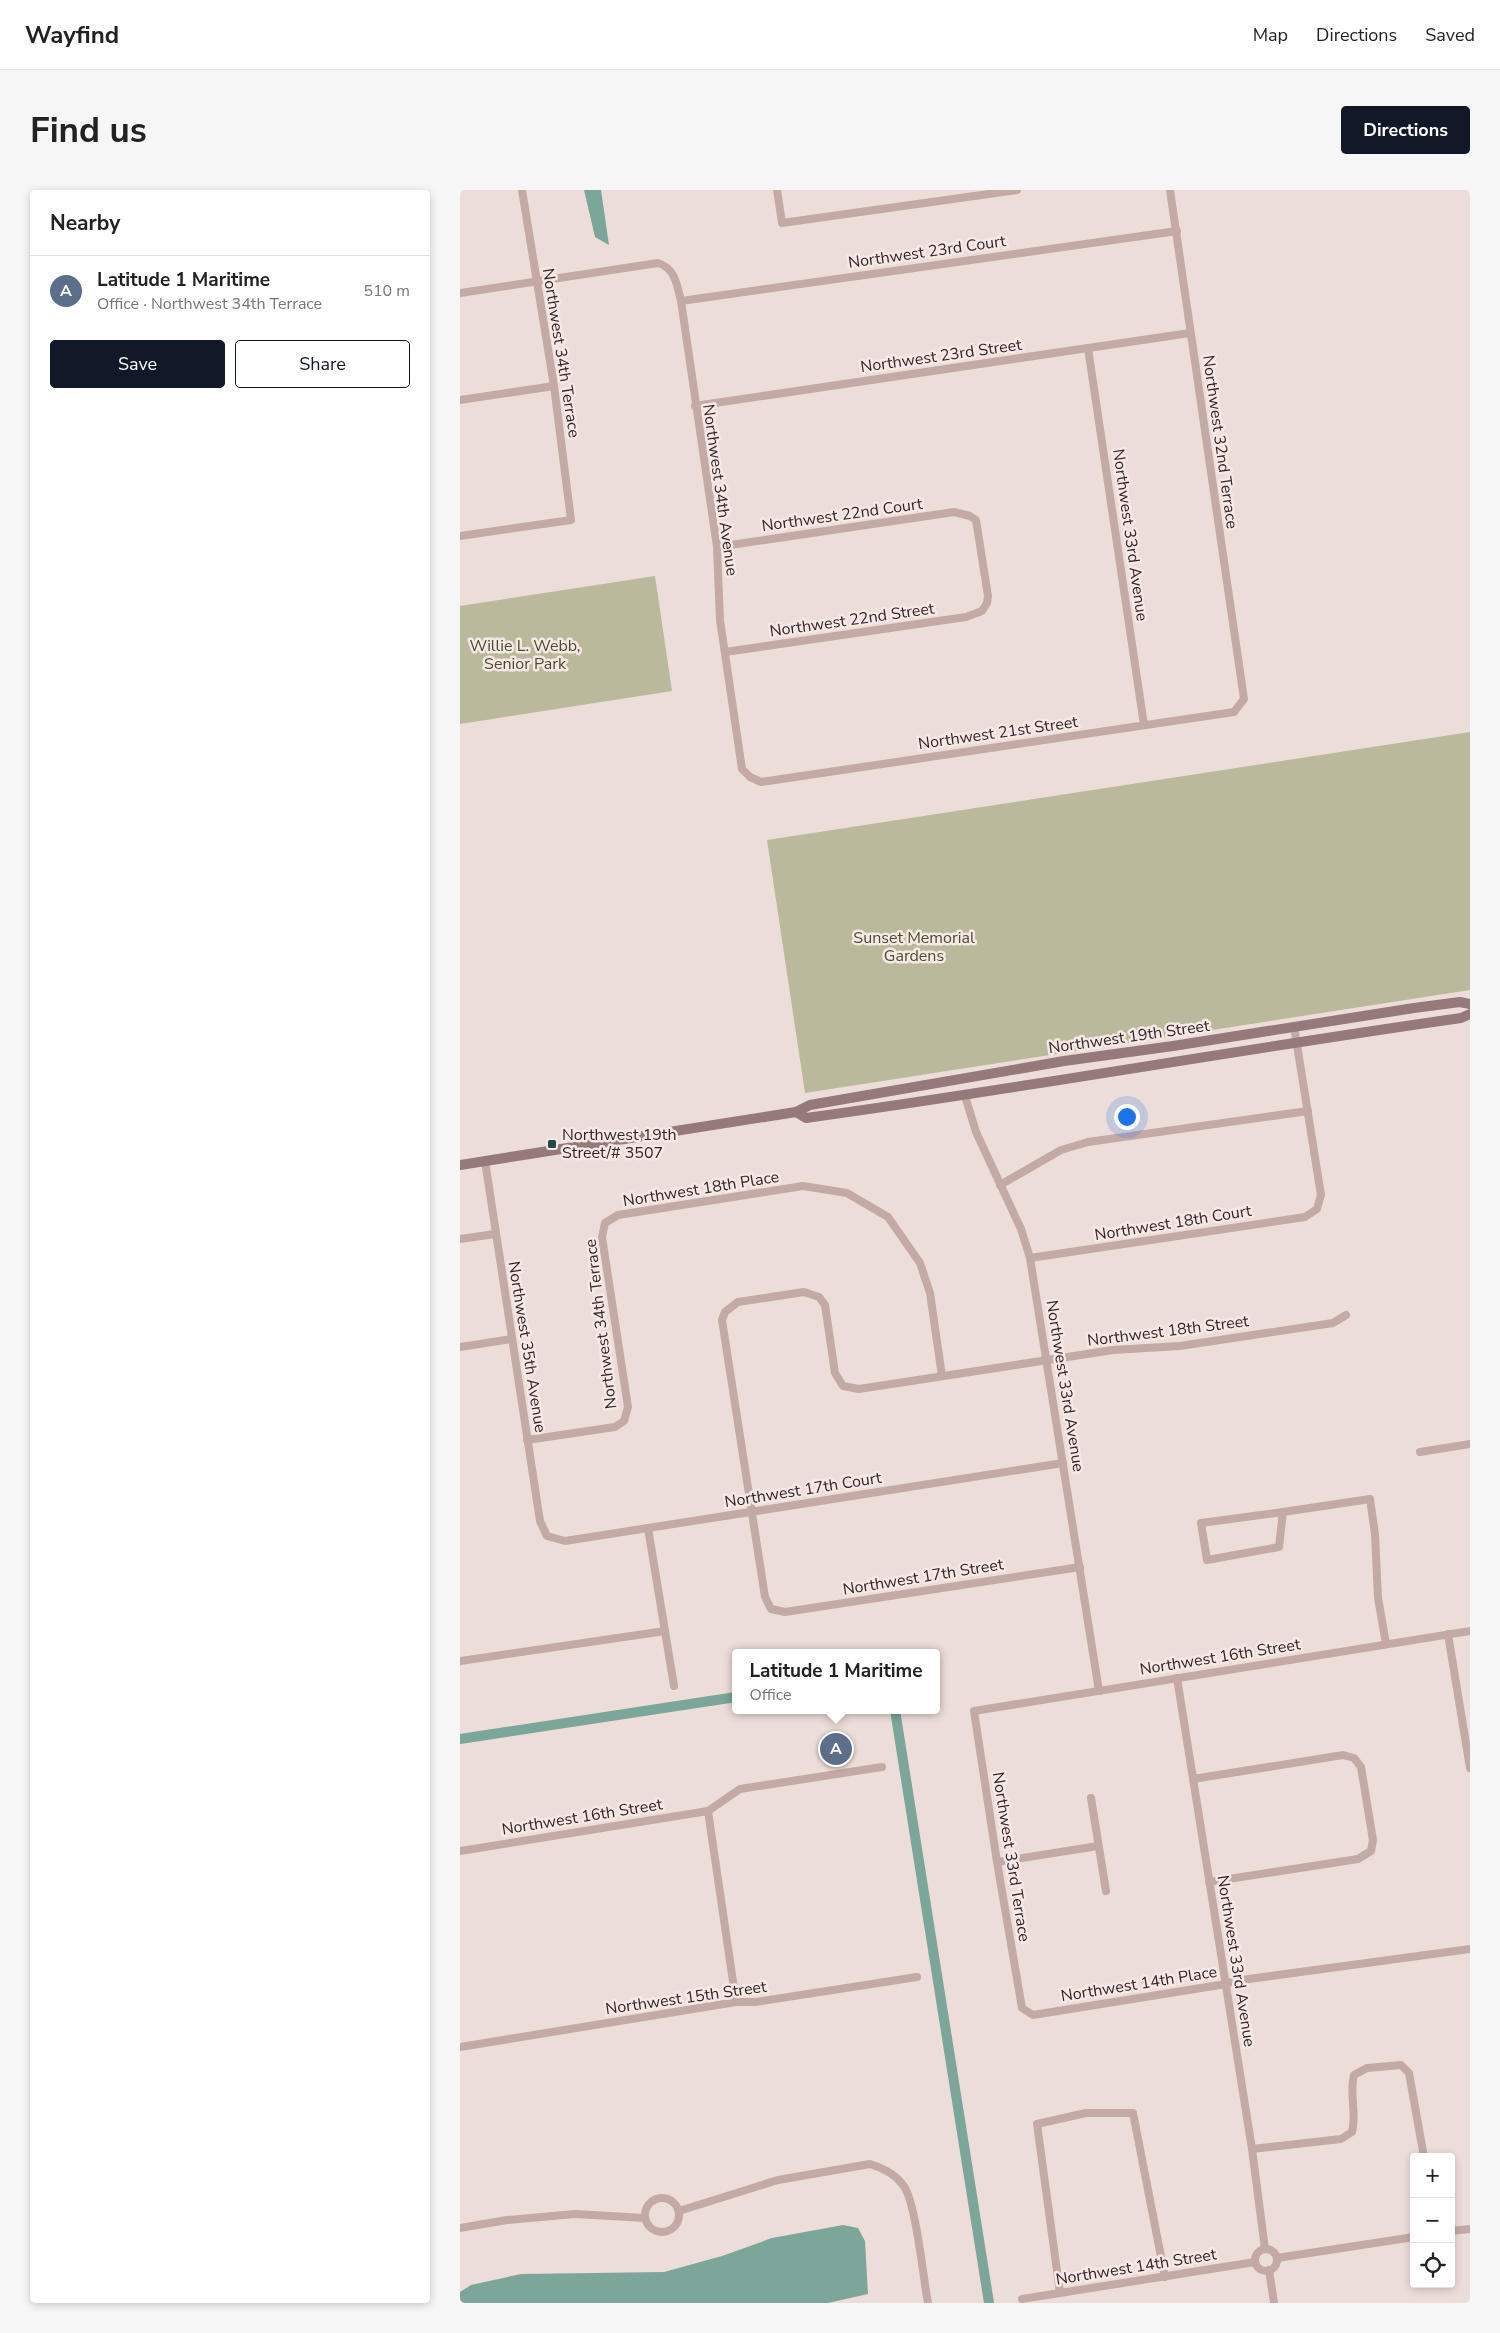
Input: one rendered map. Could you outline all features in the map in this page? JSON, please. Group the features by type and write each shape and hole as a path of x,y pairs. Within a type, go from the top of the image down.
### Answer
{"street":[{"name":"Northwest 34th Terrace","path":"460,536 571,520 554,386 522,190"},
{"path":"777,190 782,223 1017,190"},
{"name":"Northwest 32nd Terrace","path":"1170,190 1244,698"},
{"name":"Northwest 23rd Court","path":"681,301 1177,231"},
{"name":"Northwest 34th Avenue","path":"537,282 658,263 667,266 675,278 681,301 717,547 720,620 742,769 750,778"},
{"path":"460,293 537,282"},
{"name":"Northwest 23rd Street","path":"695,406 1190,332"},
{"name":"Northwest 33rd Avenue","path":"1088,348 1144,725"},
{"path":"460,400 554,386"},
{"name":"Northwest 22nd Court","path":"717,547 954,512 970,516 976,520 988,596 987,603 982,612"},
{"name":"Northwest 22nd Street","path":"725,652 966,617 982,612"},
{"name":"Northwest 21st Street","path":"750,778 761,782 1234,712 1244,698"},
{"name":"Northwest 19th Street","path":"460,1165 796,1112 810,1105 909,1087 1294,1026 1460,1002 1470,1004"},
{"name":"Northwest 19th Street","path":"796,1112 806,1118 966,1096 1296,1041 1461,1018 1470,1014"},
{"path":"1000,1184 1061,1150 1088,1142 1308,1111 1294,1026"},
{"name":"Northwest 33rd Avenue","path":"966,1096 976,1132 1021,1229 1030,1258 1099,1691"},
{"name":"Northwest 18th Court","path":"1030,1258 1304,1217 1317,1209 1321,1195 1308,1111"},
{"name":"Northwest 35th Avenue","path":"485,1161 540,1521 547,1536"},
{"name":"Northwest 18th Place","path":"605,1224 618,1215 803,1186 847,1193 888,1217 910,1245 920,1263 930,1293 942,1376"},
{"name":"Northwest 34th Terrace","path":"528,1440 615,1427 624,1420 628,1408 602,1237 605,1224"},
{"path":"460,1239 495,1234"},
{"name":"Northwest 18th Street","path":"752,1511 722,1320 725,1312 738,1302 804,1292 819,1297 826,1305 836,1374 843,1386 859,1389 1113,1350 1180,1346 1332,1323 1346,1315"},
{"path":"460,1347 512,1339"},
{"path":"1420,1452 1470,1444"},
{"name":"Northwest 17th Court","path":"547,1536 564,1541 1064,1463"},
{"path":"1283,1512 1278,1547 1206,1560 1201,1523 1370,1499 1375,1534 1378,1598 1386,1644"},
{"name":"Northwest 17th Street","path":"752,1511 765,1597 771,1608 785,1612 1080,1567"},
{"path":"648,1528 674,1686"},
{"path":"460,1662 665,1631"},
{"name":"Northwest 16th Street","path":"974,1711 1470,1631"},
{"path":"1448,1634 1470,1768"},
{"name":"Northwest 33rd Avenue","path":"1177,1678 1252,2149 1266,2249"},
{"name":"Northwest 33rd Terrace","path":"974,1711 1022,2008"},
{"path":"1193,1779 1343,1755 1354,1758 1361,1767 1373,1840 1370,1852 1358,1859 1209,1882"},
{"path":"736,2002 708,1810 740,1789 882,1767"},
{"path":"1091,1798 1106,1891"},
{"name":"Northwest 16th Street","path":"460,1851 708,1810"},
{"path":"997,1862 1098,1846"},
{"name":"Northwest 14th Place","path":"1022,2008 1033,2015 1226,1984 1234,1981 1470,1949"},
{"name":"Northwest 15th Street","path":"460,2047 736,2002 756,2002 917,1977"},
{"path":"1252,2149 1341,2139 1352,2132 1355,2120 1352,2085 1354,2075 1367,2068 1402,2066 1409,2072 1423,2153"},
{"path":"1060,2293 1038,2124 1086,2113 1133,2113 1165,2277"},
{"path":"678,2211 778,2180 870,2164 888,2171 897,2178 910,2196 928,2303"},
{"path":"659,2198 672,2201 678,2211 676,2224 665,2231 652,2228 645,2218 648,2205 659,2198"},
{"path":"460,2228 507,2220 575,2214 645,2218"},
{"path":"1455,2231 1470,2229"},
{"path":"1277,2258 1410,2238"},
{"path":"1266,2249 1272,2250 1277,2258 1276,2264 1269,2270 1262,2270 1255,2262 1259,2252 1266,2249"},
{"name":"Northwest 14th Street","path":"1022,2299 1255,2262"},
{"path":"1269,2270 1274,2303"}],"green space":[{"name":"Willie L. Webb, Senior Park","path":"655,576 672,691 460,724 460,606"},
{"name":"Sunset Memorial Gardens","path":"1470,732 1470,990 805,1093 767,840"}],"shaded area":[{"path":"584,190 601,190 609,245 595,237"},
{"path":"843,2225 858,2228 865,2241 868,2294 828,2303 460,2303 460,2292 471,2285 521,2274 664,2272 722,2256 772,2238"}],"waterway":[{"path":"460,1739 732,1698"},
{"path":"896,1714 989,2303"}],"place":[{"name":"Northwest 19th Street/# 3507","path":"552,1144"},
{"name":"Latitude 1 Maritime","path":"836,1749"}]}
